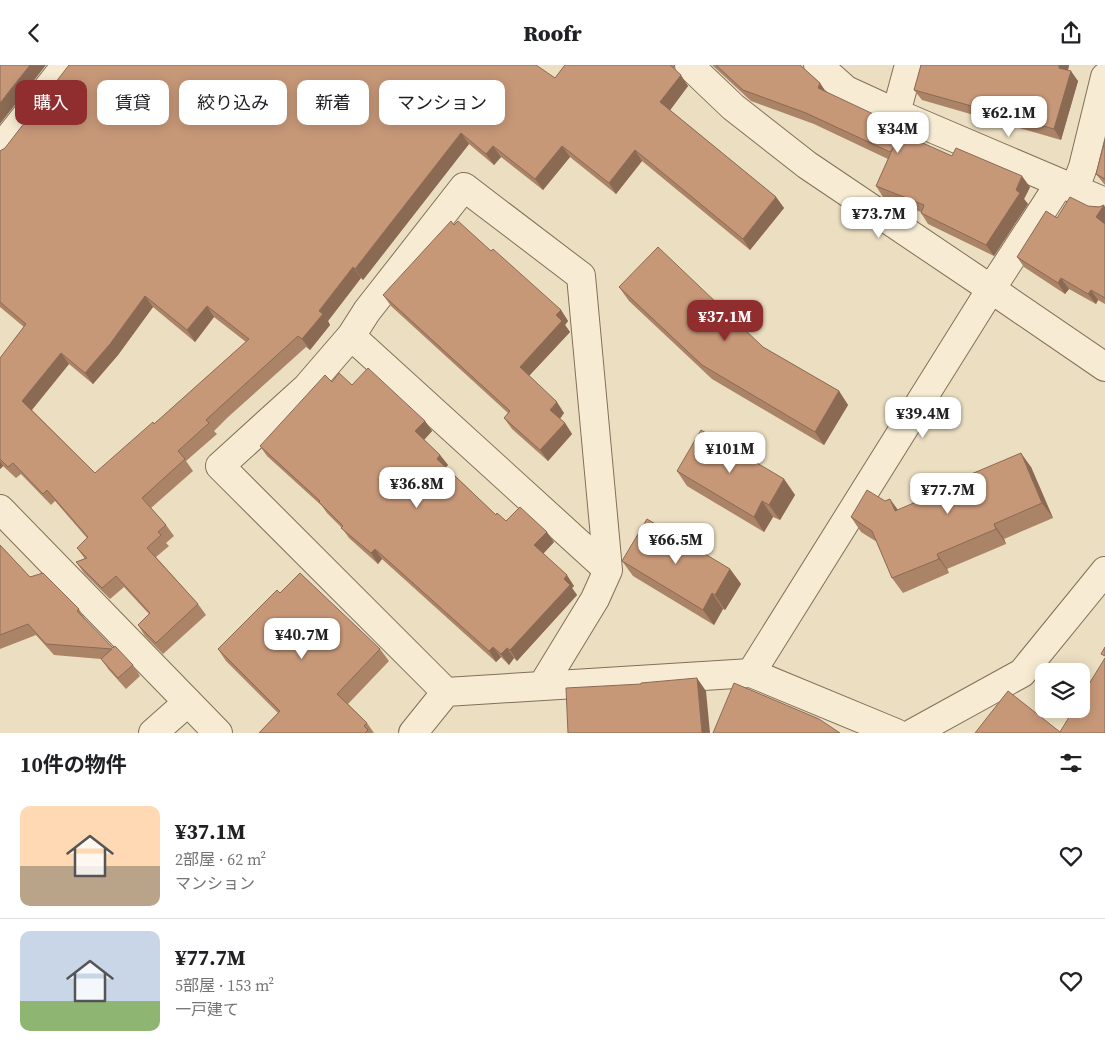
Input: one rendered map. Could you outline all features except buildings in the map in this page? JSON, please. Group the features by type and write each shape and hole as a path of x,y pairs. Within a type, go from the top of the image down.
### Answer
{"street":[{"path":"0,149 66,65"},
{"path":"689,65 733,107 807,165 1105,367"},
{"path":"818,65 846,90 1105,202"},
{"path":"896,113 909,65"},
{"path":"751,673 991,289 1083,167 1105,77"},
{"path":"446,692 220,466 307,387 351,336 367,311 464,187 581,277 608,570 595,599 542,686"},
{"path":"351,336 608,570"},
{"path":"0,509 218,733"},
{"path":"913,733 1022,673 1105,571"},
{"path":"413,733 446,692 751,673 896,733"},
{"path":"153,733 188,702"}]}
